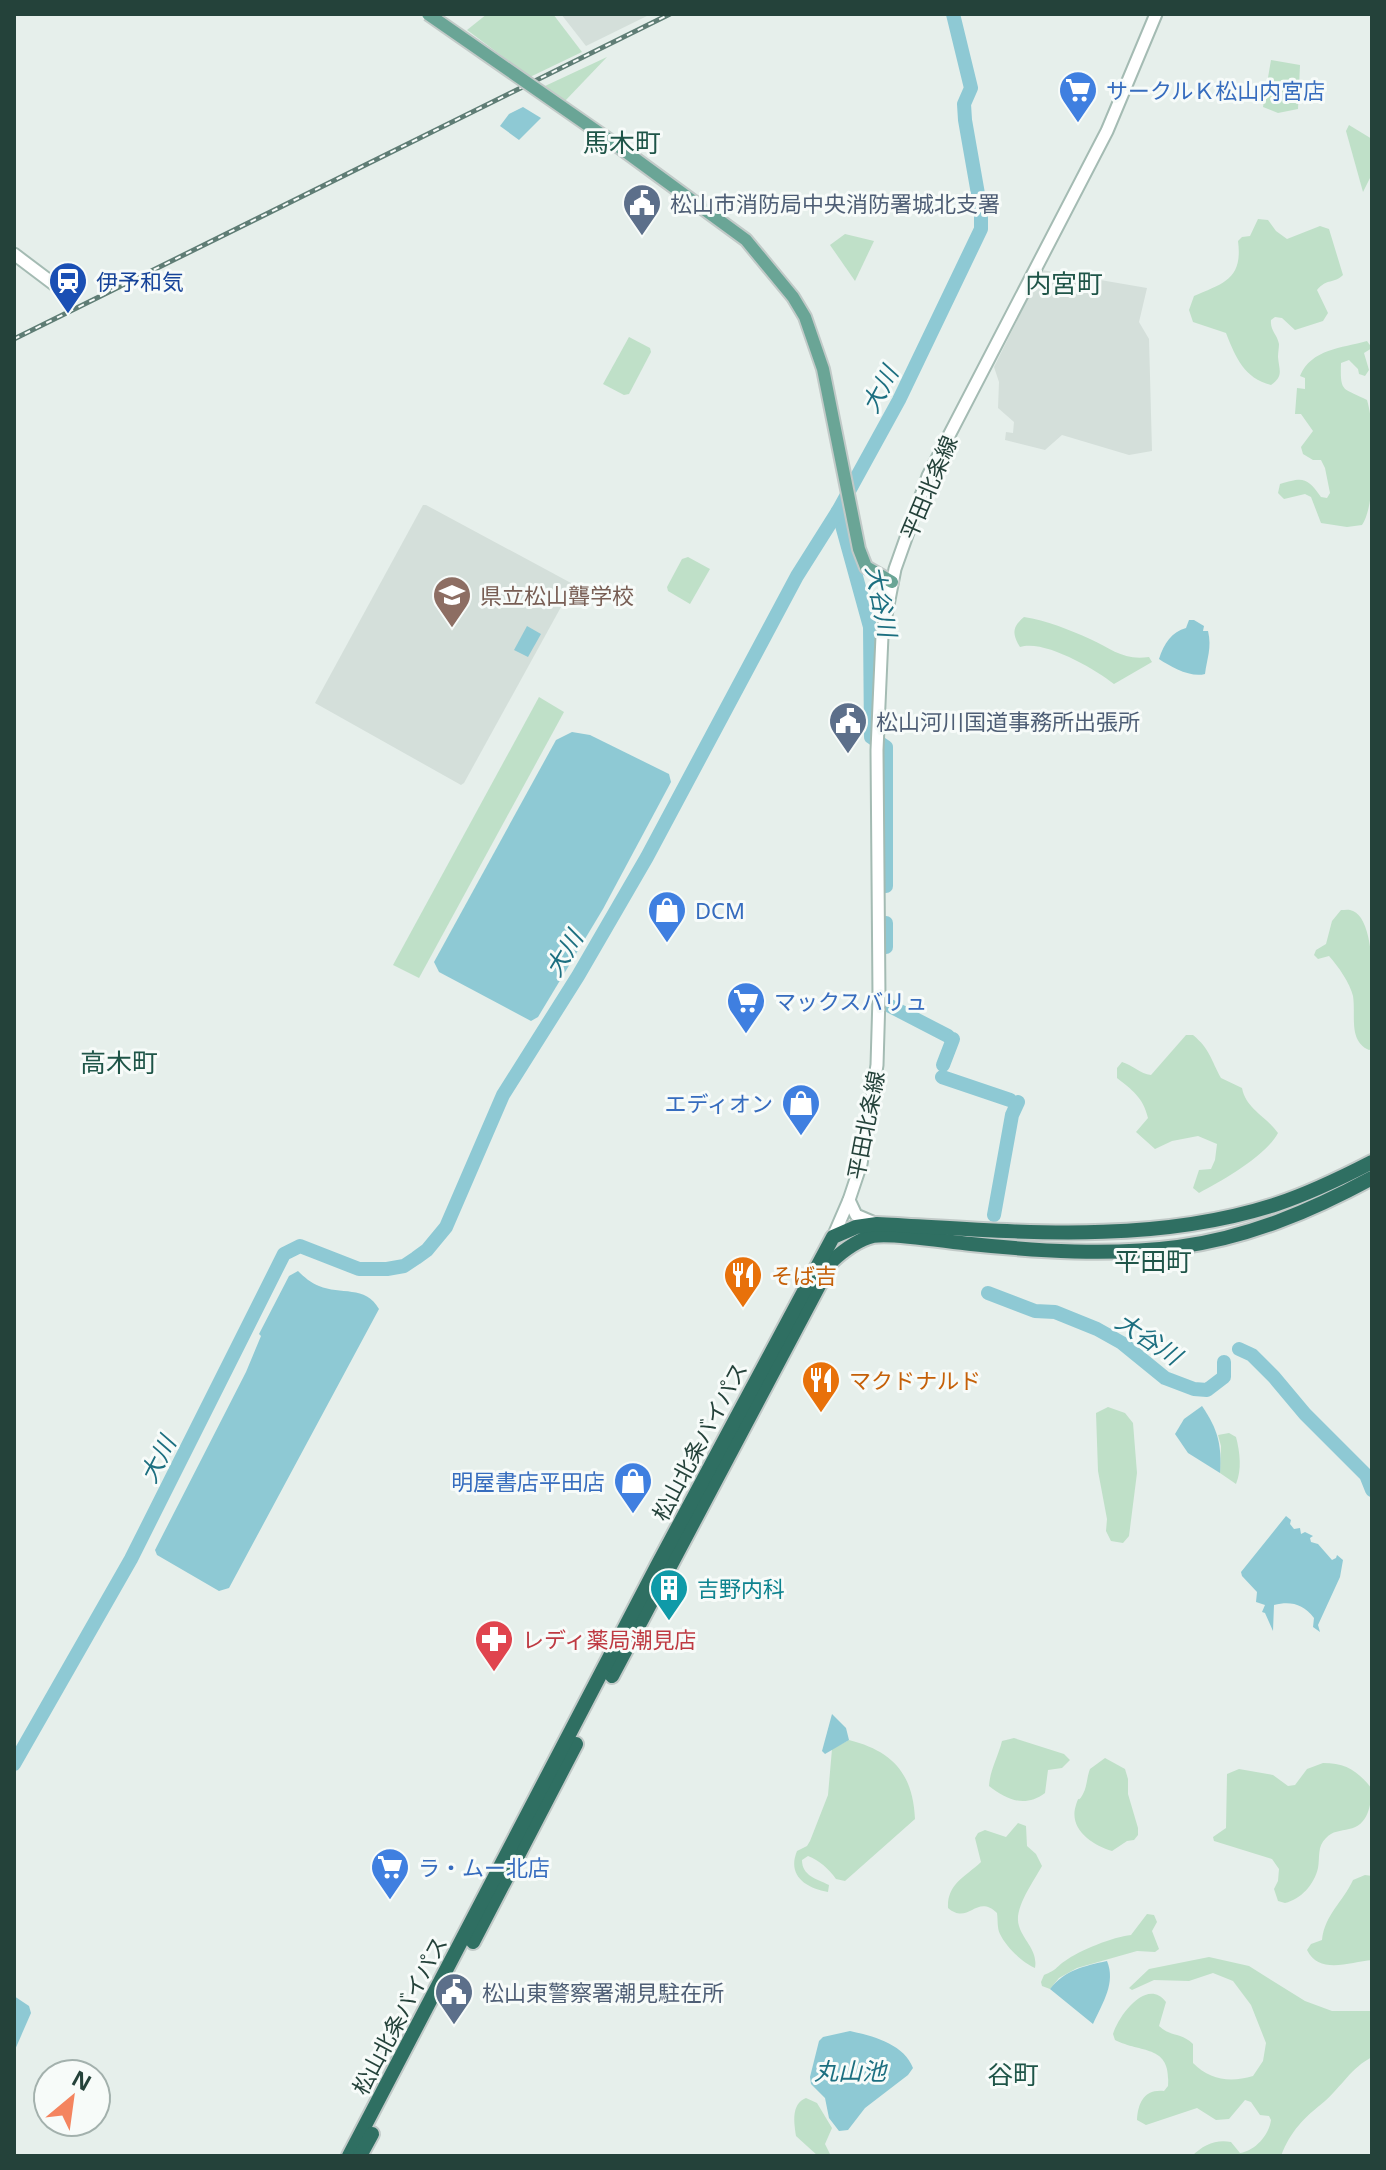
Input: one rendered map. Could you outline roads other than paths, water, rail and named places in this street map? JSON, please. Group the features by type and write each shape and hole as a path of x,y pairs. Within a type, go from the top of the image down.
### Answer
{"highway":[{"path":"832,1261 833,1237 877,1230 1120,1232 1174,1228 1278,1204 1372,1162"},
{"path":"877,1230 981,1245 1123,1252 1179,1247 1238,1236 1286,1220 1372,1178"},
{"name":"松山北条バイパス","path":"360,2156 832,1261 877,1230"},
{"name":"松山北条バイパス","path":"349,2156 833,1237"}],"main road":[{"path":"428,14 746,240 793,297 805,317 823,369 852,521 866,567 892,582"},
{"name":"平田北条線","path":"833,1237 861,1164 877,1065 877,750 882,636 892,582 928,476 1107,131 1156,14"},
{"path":"14,254 59,288"},
{"path":"849,1200 856,1215 877,1230"}],"water":[{"path":"523,107 541,118 519,140 500,126 509,114"},
{"path":"1189,620 1204,626 1203,631 1208,631 1205,674 1187,673 1159,659 1169,639 1186,628"},
{"path":"527,626 541,634 528,657 514,650"},
{"path":"572,732 590,735 669,774 671,782 603,909 538,1017 531,1021 439,972 434,962 556,740"},
{"path":"298,1271 319,1286 367,1297 379,1309 229,1588 219,1591 157,1555 155,1550 246,1372 261,1336 259,1334 289,1276"},
{"path":"1202,1406 1218,1438 1220,1473 1188,1453 1175,1434 1184,1419"},
{"path":"1286,1516 1294,1529 1300,1528 1301,1534 1305,1532 1313,1536 1311,1542 1318,1544 1332,1560 1337,1555 1343,1560 1340,1577 1318,1625 1320,1632 1313,1627 1314,1618 1306,1610 1286,1603 1274,1605 1273,1631 1262,1612 1265,1605 1256,1602 1257,1592 1242,1576 1241,1572"},
{"path":"832,1714 846,1728 849,1740 825,1754 822,1751"},
{"path":"1107,1961 1109,1985 1093,2024 1050,1989 1069,1973"},
{"path":"14,1996 29,2006 31,2013 14,2052"},
{"name":"丸山池","path":"850,2031 895,2047 913,2068 865,2108 848,2130 839,2131 829,2118 825,2098 811,2084 810,2077 819,2041 823,2037"}],"waterway":[{"name":"大川","path":"14,1764 131,1559 284,1254 300,1246 359,1269 387,1269 404,1266 416,1258 446,1227 503,1095 578,976 647,857 797,576 838,511 899,400 981,229 981,211 965,120 964,104 971,88 953,14"},
{"name":"大谷川","path":"838,511 870,627 871,737 886,747 886,886"},
{"name":"大谷川","path":"886,923 886,947"},
{"name":"大谷川","path":"890,1006 948,1036"},
{"name":"大谷川","path":"943,1065 953,1039"},
{"name":"大谷川","path":"942,1077 1010,1100"},
{"name":"大谷川","path":"994,1215 1012,1115 1018,1102"},
{"name":"大谷川","path":"988,1293 1035,1311 1055,1312 1097,1329 1122,1343 1165,1378 1194,1389 1207,1390 1224,1377 1224,1362"},
{"name":"大谷川","path":"1239,1349 1252,1355 1274,1377 1305,1414 1366,1475 1372,1490"}],"railway":[{"path":"14,339 670,14"}],"place":[{"name":"サークルＫ松山内宮店","path":"1078,124"},
{"name":"松山市消防局中央消防署城北支署","path":"642,237"},
{"name":"伊予和気","path":"68,315"},
{"name":"県立松山聾学校","path":"452,629"},
{"name":"松山河川国道事務所出張所","path":"848,755"},
{"name":"DCM","path":"667,944"},
{"name":"マックスバリュ","path":"746,1035"},
{"name":"エディオン","path":"801,1137"},
{"name":"そば吉","path":"743,1309"},
{"name":"マクドナルド","path":"821,1414"},
{"name":"明屋書店平田店","path":"633,1515"},
{"name":"吉野内科","path":"669,1622"},
{"name":"レディ薬局潮見店","path":"494,1673"},
{"name":"ラ・ムー北店","path":"390,1901"},
{"name":"松山東警察署潮見駐在所","path":"454,2026"}],"district":[{"name":"馬木町","path":"622,142"},
{"name":"内宮町","path":"1064,283"},
{"name":"高木町","path":"119,1062"},
{"name":"平田町","path":"1153,1261"},
{"name":"谷町","path":"1013,2074"}]}
